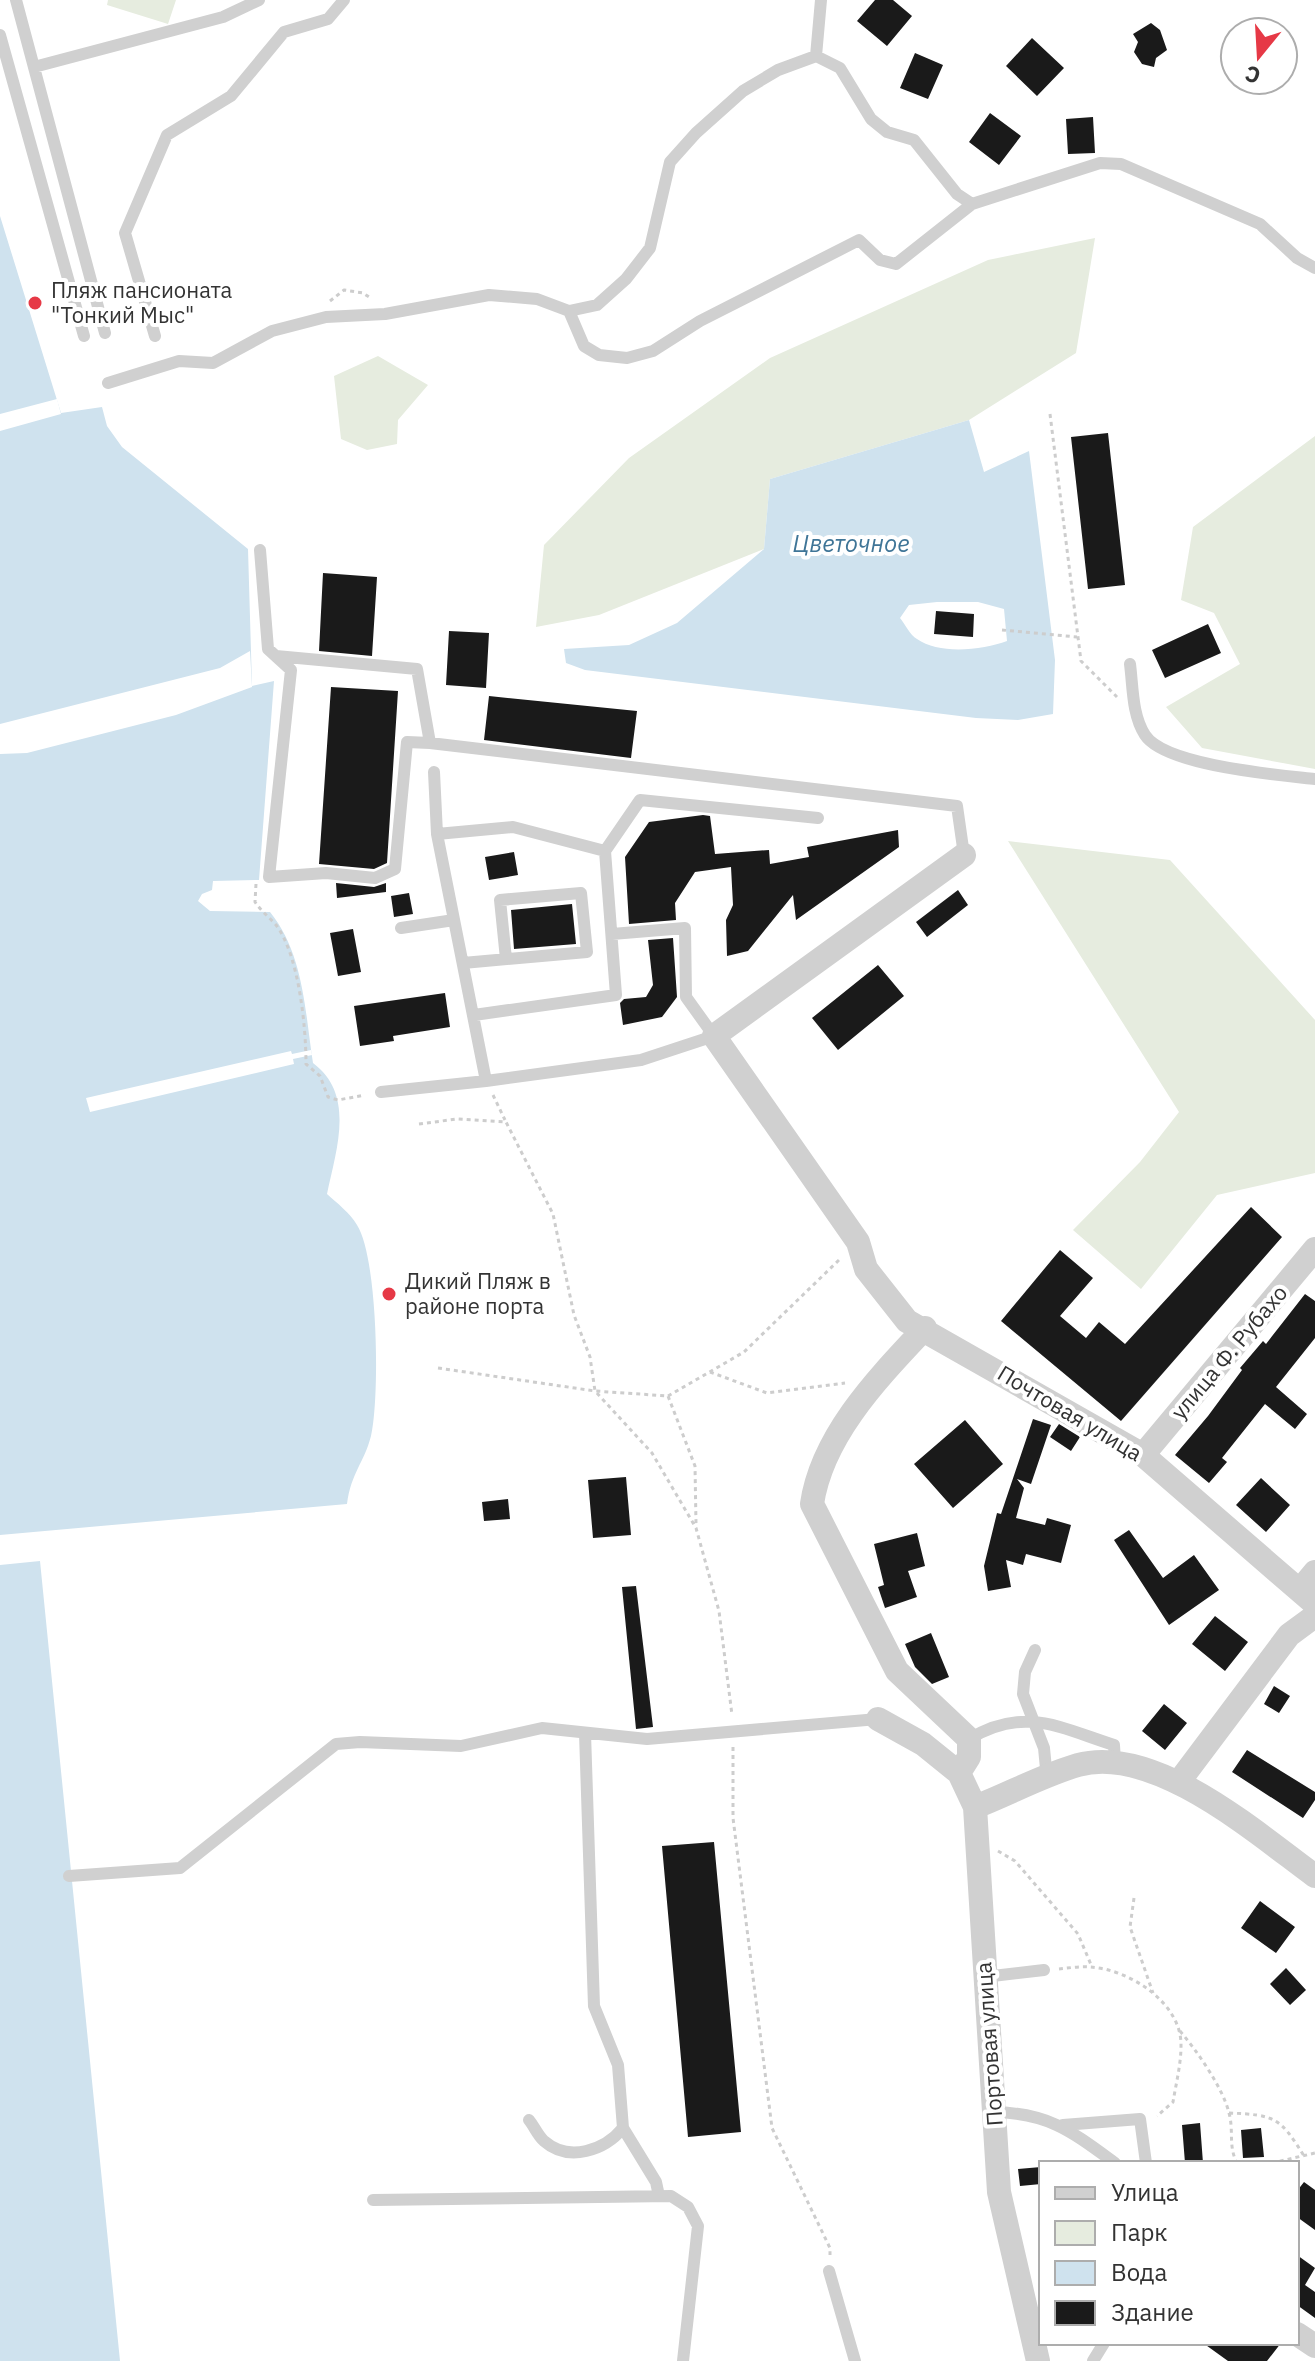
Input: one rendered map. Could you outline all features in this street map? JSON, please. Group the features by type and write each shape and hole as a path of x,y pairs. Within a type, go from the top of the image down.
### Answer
{"street":[{"path":"714,1036 964,855"},
{"name":"Почтовая улица","path":"714,1036 858,1242 866,1269 907,1321 925,1328 1143,1455 1310,1589"},
{"name":"улица Ф. Рубахо","path":"1143,1455 1315,1249"},
{"path":"925,1328 877,1380 816,1475 812,1504 897,1671 969,1739 969,1757 959,1773"},
{"path":"1178,1783 1289,1635 1315,1616"},
{"name":"Портовая улица","path":"878,1719 923,1744 959,1773 975,1807 975,1849 999,2192 1033,2300 1038,2361"},
{"path":"975,1807 1078,1765 1115,1761 1178,1783 1224,1810 1315,1876"}],"lane":[{"path":"16,0 105,333"},
{"path":"34,67 223,17 259,0"},
{"path":"155,336 125,233 167,135 231,96 284,32 328,19 344,0"},
{"path":"816,56 821,0"},
{"path":"0,35 84,336"},
{"path":"108,383 179,361 213,363 272,331 326,317 385,314 489,295 537,299 569,311 597,305 626,279 650,248 670,162 696,133 743,91 778,70 816,56 840,68 871,119 887,132 914,140 957,194 972,204"},
{"path":"569,311 584,346 599,355 627,358 653,351 700,321 859,240 880,260 896,264 972,204 1100,163 1121,164 1260,224 1297,258 1315,268"},
{"path":"260,550 268,649 291,670 269,877 326,873 375,878 395,869 407,742 957,806 964,855"},
{"path":"276,656 417,669 430,743"},
{"path":"1130,664 1136,717 1147,739 1176,754 1227,768 1315,779"},
{"path":"434,772 437,834 486,1081"},
{"path":"474,1015 616,995 605,851 640,800 818,818"},
{"path":"437,834 513,827 605,851"},
{"path":"463,963 587,952 581,893 500,900 506,959"},
{"path":"401,928 454,920"},
{"path":"381,1092 641,1060 714,1036 686,997 685,928 612,934"},
{"path":"1035,1650 1025,1672 1023,1694 1044,1748 1047,1779"},
{"path":"69,1876 180,1868 336,1744 461,1746 542,1728 647,1739 878,1719"},
{"path":"969,1739 990,1726 1035,1719 1114,1745 1115,1761"},
{"path":"585,1733 594,2006 618,2065 623,2128 656,2182 659,2196"},
{"path":"984,1977 1044,1970"},
{"path":"993,2112 1028,2113 1063,2125 1112,2161"},
{"path":"1063,2125 1140,2119 1144,2125 1146,2161"},
{"path":"529,2120 545,2142 565,2150 593,2151 614,2139 623,2128"},
{"path":"373,2200 671,2196 688,2207 698,2226 683,2361"},
{"path":"829,2271 855,2361"}],"path":[{"path":"1050,414 1081,661 1136,717"},
{"path":"1002,630 1057,638 1078,637"},
{"path":"269,877 255,885 255,902 275,923 285,942 306,1032 306,1064 320,1076 328,1097 338,1100 381,1092"},
{"path":"486,1081 553,1214 574,1315 590,1357 595,1391 652,1453 696,1528"},
{"path":"419,1124 457,1119 506,1122"},
{"path":"438,1368 595,1391 668,1396 744,1352 858,1242"},
{"path":"710,1372 767,1393 877,1380"},
{"path":"668,1396 695,1466 696,1528 719,1611 734,1732 733,1818 772,2128 830,2248 829,2271"},
{"path":"975,1849 1002,1851 1015,1861 1078,1934 1092,1967"},
{"path":"1134,1898 1130,1927 1153,1993"},
{"path":"1044,1970 1092,1967 1125,1975 1153,1993 1198,2052 1229,2113 1231,2152 1236,2161"},
{"path":"1144,2125 1173,2102 1181,2045 1179,2029"},
{"path":"1229,2113 1269,2115 1286,2126 1304,2156"},
{"path":"1281,2161 1315,2153"}],"green space":[{"path":"108,0 176,0 168,24 107,5"},
{"path":"1095,238 1076,353 969,420 770,479 764,549 599,615 536,627 544,545 629,458 770,358 988,260"},
{"path":"378,356 428,385 398,420 397,444 367,450 341,439 334,376"},
{"path":"1315,436 1315,769 1202,748 1166,707 1240,664 1214,613 1181,600 1193,527"},
{"path":"1008,841 1170,860 1315,1020 1315,1173 1217,1195 1141,1289 1073,1230 1140,1162 1179,1112"}],"water":[{"path":"0,216 61,413 102,407 107,426 122,447 248,549 252,686 274,681 259,880 213,881 212,890 202,894 198,901 210,911 270,912 281,928 290,946 301,984 313,1063 335,1091 339,1107 338,1142 327,1194 354,1221 364,1242 373,1296 376,1361 371,1436 351,1484 347,1504 0,1535"},
{"name":"Цветочное","path":"969,420 984,472 1029,451 1055,660 1053,714 1018,720 976,718 585,670 566,663 564,649 629,645 677,623 764,549 770,479","holes":["978,602 1004,609 1007,641 974,649 937,647 914,637 900,618 909,605"]},
{"path":"40,1561 120,2361 0,2361 0,1565"}],"pier":[{"path":"57,399 61,414 0,431 0,414"},
{"path":"250,651 252,687 176,715 27,753 0,754 0,724 220,668"},
{"path":"311,1050 312,1055 293,1059 294,1064 90,1112 86,1098 291,1051 292,1054"}],"building":[{"path":"875,0 893,0 912,16 887,46 857,21"},
{"path":"1151,23 1160,30 1167,50 1156,58 1154,67 1142,64 1134,52 1138,42 1133,34"},
{"path":"1032,38 1064,68 1037,96 1006,66"},
{"path":"915,53 943,65 928,99 900,88"},
{"path":"990,113 1021,136 999,165 969,142"},
{"path":"1093,117 1095,153 1068,154 1066,119"},
{"path":"1108,433 1125,585 1088,589 1071,437"},
{"path":"323,573 377,577 372,656 319,651"},
{"path":"936,611 974,614 973,637 934,634"},
{"path":"1208,624 1221,653 1165,678 1152,650"},
{"path":"449,631 489,633 486,688 446,685"},
{"path":"331,687 398,691 387,863 374,869 319,864"},
{"path":"489,696 637,711 631,758 484,740"},
{"path":"710,816 715,854 769,850 770,864 809,857 807,847 898,830 899,847 796,920 793,895 748,951 727,956 726,920 733,905 731,867 695,872 675,903 676,920 629,924 625,857 649,822"},
{"path":"514,852 518,875 489,880 485,857"},
{"path":"336,883 374,887 386,883 386,892 337,898"},
{"path":"958,890 968,905 927,937 916,922"},
{"path":"409,893 413,914 394,917 391,896"},
{"path":"572,904 576,944 514,949 511,910"},
{"path":"353,929 361,972 338,976 330,933"},
{"path":"673,938 677,997 662,1017 623,1025 620,1003 624,999 646,997 653,985 648,940"},
{"path":"878,965 904,996 838,1050 812,1018"},
{"path":"445,993 450,1027 393,1036 394,1041 360,1046 354,1006"},
{"path":"1251,1207 1282,1237 1121,1421 1001,1321 1060,1250 1093,1278 1060,1316 1086,1338 1099,1322 1125,1344"},
{"path":"1305,1294 1315,1301 1315,1338 1276,1387 1307,1414 1295,1429 1265,1404 1222,1458 1227,1462 1209,1483 1175,1455 1208,1416 1242,1370 1240,1368 1263,1341 1266,1344"},
{"path":"1033,1419 1051,1425 1031,1484 1017,1479 1024,1488 1016,1518 1045,1525 1047,1518 1071,1525 1061,1563 1026,1554 1023,1565 1006,1560 1011,1587 988,1591 984,1566 997,1513 1001,1514"},
{"path":"965,1420 1003,1464 953,1508 914,1464"},
{"path":"1059,1424 1080,1437 1071,1451 1050,1437"},
{"path":"626,1477 631,1535 593,1538 588,1480"},
{"path":"1261,1478 1290,1505 1266,1532 1236,1505"},
{"path":"508,1499 510,1519 484,1521 482,1502"},
{"path":"1129,1530 1163,1578 1194,1555 1219,1590 1169,1625 1114,1540"},
{"path":"917,1533 925,1566 908,1571 917,1597 885,1608 878,1587 884,1585 874,1544"},
{"path":"636,1586 653,1727 636,1729 622,1587"},
{"path":"1215,1616 1248,1642 1225,1671 1192,1644"},
{"path":"931,1633 949,1677 932,1684 915,1667 905,1644"},
{"path":"1274,1686 1290,1696 1279,1713 1264,1704"},
{"path":"1164,1704 1187,1723 1165,1750 1142,1731"},
{"path":"1247,1750 1315,1792 1315,1800 1303,1818 1232,1772"},
{"path":"714,1842 741,2132 688,2137 662,1846"},
{"path":"1260,1901 1295,1927 1276,1953 1241,1928"},
{"path":"1286,1968 1306,1990 1290,2005 1270,1984"},
{"path":"1200,2123 1203,2161 1185,2161 1182,2125"},
{"path":"1261,2128 1264,2157 1243,2158 1241,2130"},
{"path":"1039,2167 1039,2184 1020,2186 1018,2169"},
{"path":"1304,2182 1315,2190 1315,2230 1299,2218 1299,2188"},
{"path":"1299,2256 1315,2268 1305,2285 1315,2292 1315,2318 1299,2306"},
{"path":"1206,2345 1279,2345 1267,2361 1228,2361"}],"place":[{"name":"Пляж пансионата \"Тонкий Мыс\"","path":"35,303"},
{"name":"Дикий Пляж в районе порта","path":"389,1294"}]}
